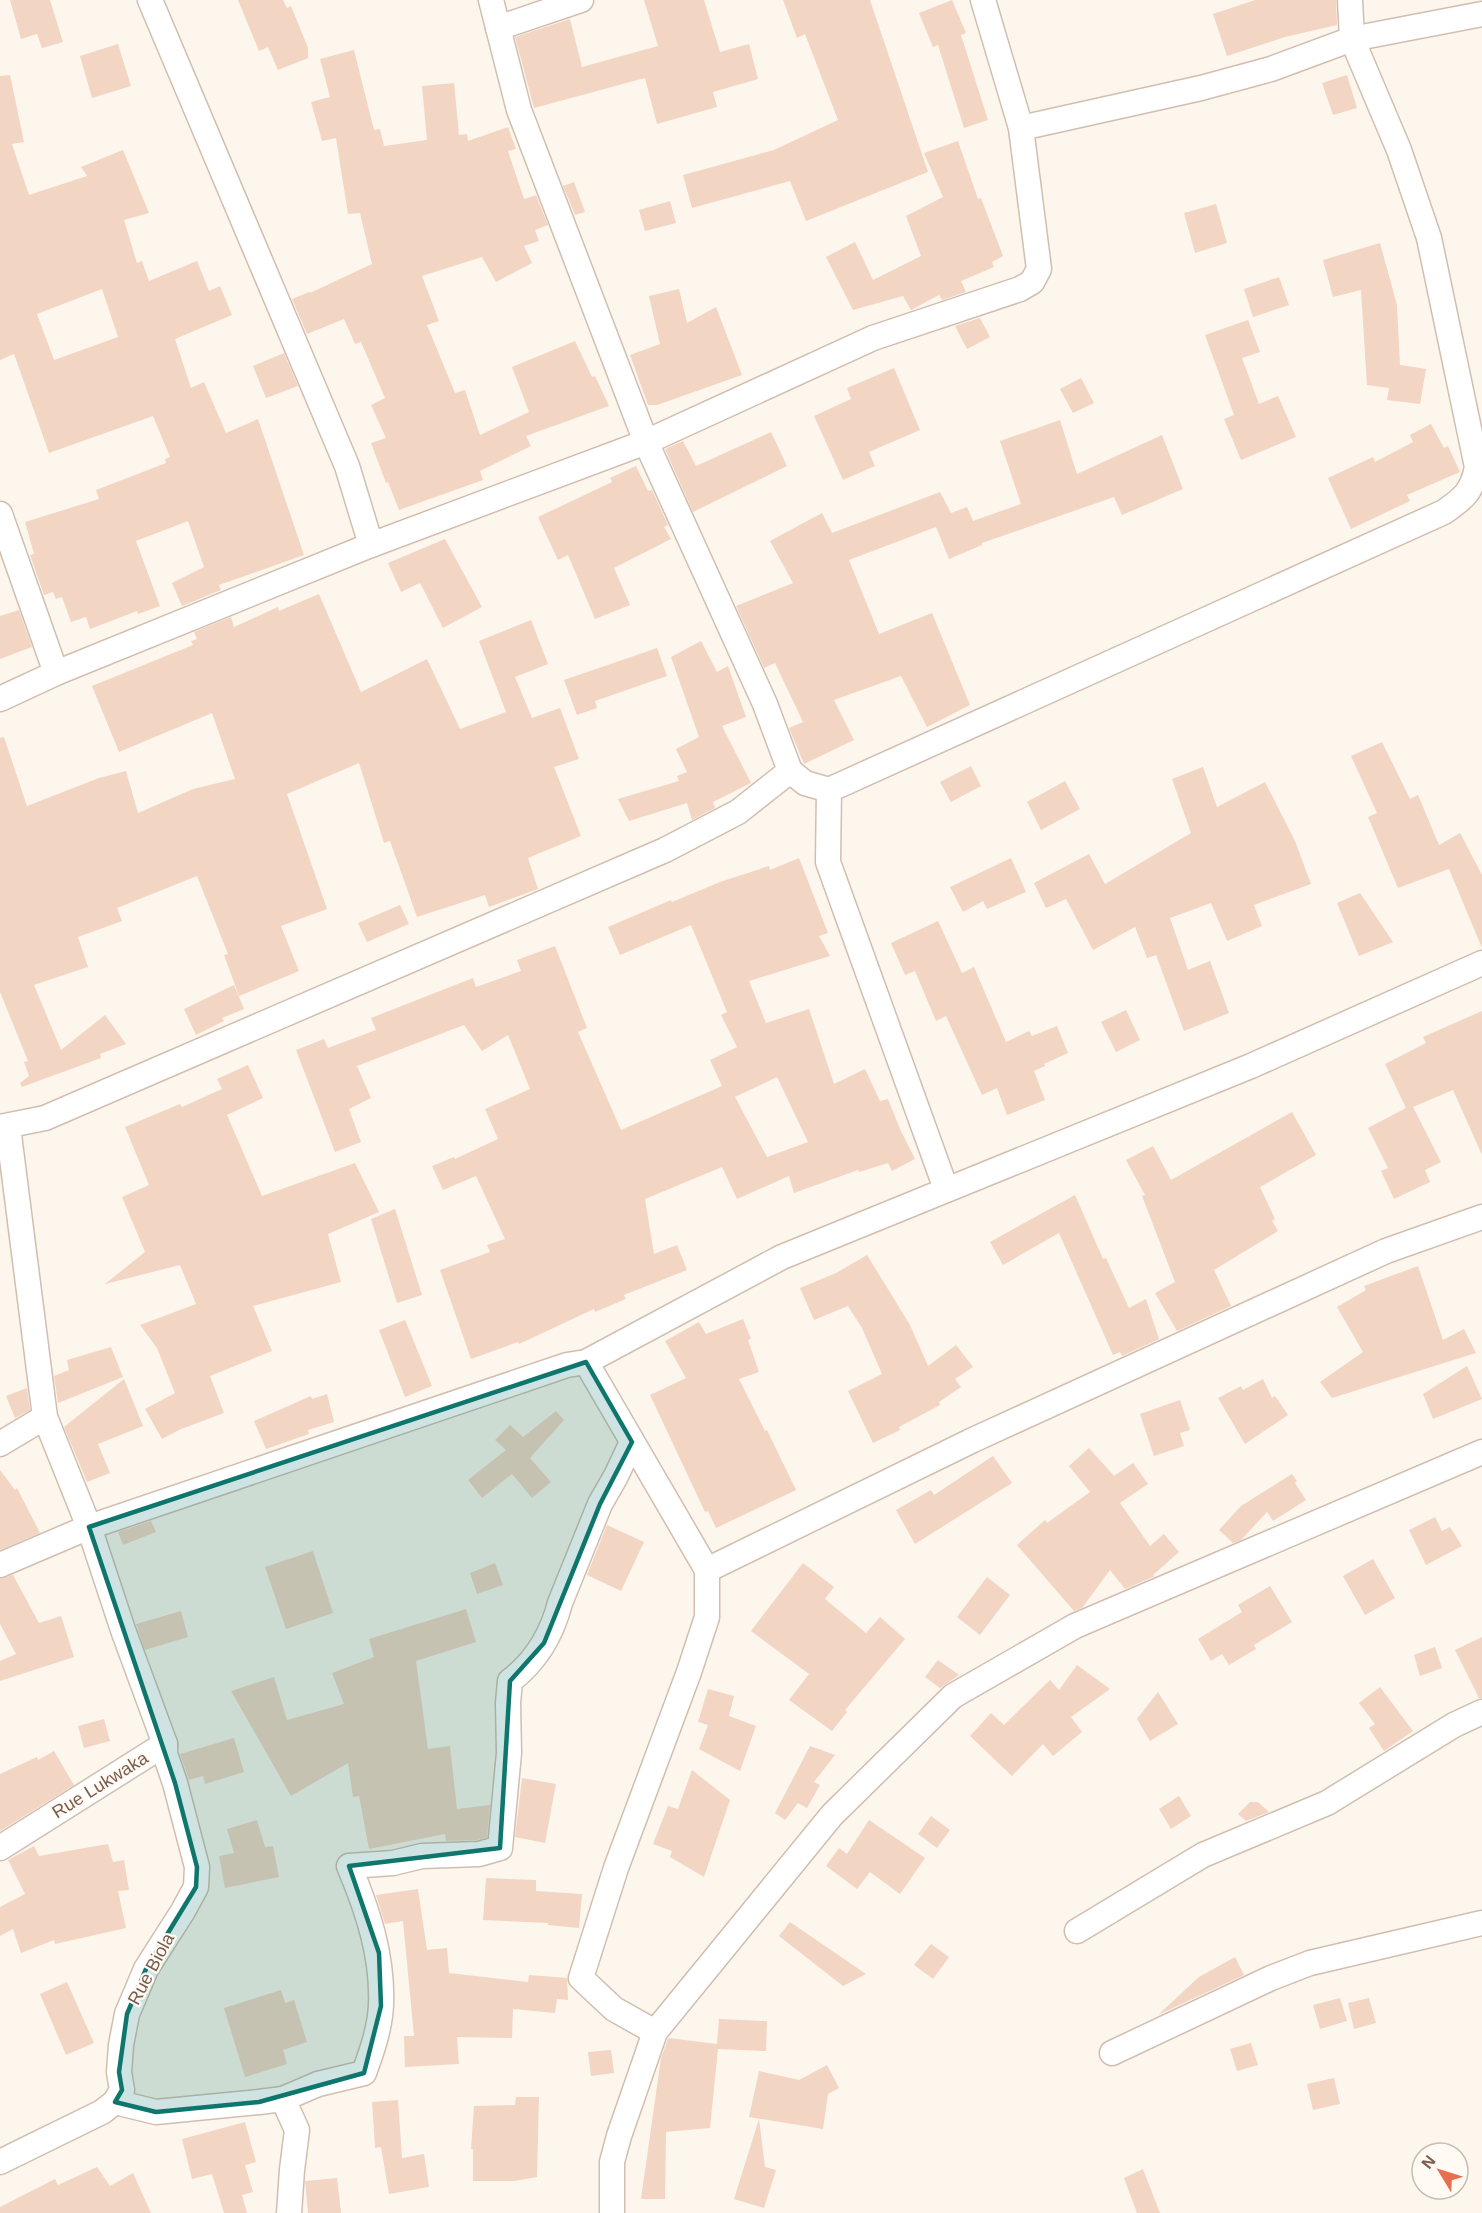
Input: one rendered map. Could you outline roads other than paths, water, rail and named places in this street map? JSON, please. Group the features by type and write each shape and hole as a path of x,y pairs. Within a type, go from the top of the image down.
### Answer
{"street":[{"path":"150,0 347,466 371,545"},
{"path":"491,0 519,111 646,442 765,704 790,771 805,783 829,790 1444,512 1463,499 1474,484 1477,467 1429,238 1399,150 1352,39 1350,0"},
{"path":"498,27 581,0"},
{"path":"0,699 56,673 371,545 646,442 873,338 1020,289 1032,282 1039,268 1021,128 983,0"},
{"path":"1021,128 1202,88 1271,69 1352,39 1482,14"},
{"path":"0,514 56,673"},
{"path":"165,1744 123,1630 89,1527 45,1417 4,1127 45,1118 664,850 738,812 790,771"},
{"path":"829,790 828,862 946,1189"},
{"path":"0,1566 89,1527 567,1365 586,1362 782,1257 1251,1066 1482,963"},
{"path":"707,1570 973,1440 1375,1256 1482,1217"},
{"path":"586,1362 707,1570 707,1617 616,1869 581,1978 614,2009 655,2032"},
{"path":"0,1444 45,1417"},
{"path":"0,2162 102,2112 115,2102 156,2112 283,2099 318,2084 364,2073 375,2043 381,2006 379,1953 365,1904 349,1866 393,1863 422,1857 479,1854 500,1848 509,1754 510,1681 525,1670 544,1643 600,1504 632,1442"},
{"path":"612,2213 612,2162 655,2032 832,1815 953,1696 1075,1626 1482,1452"},
{"path":"1077,1931 1203,1855 1327,1803 1454,1725 1482,1712"},
{"name":"Rue Lukwaka","path":"165,1744 165,1754 175,1783"},
{"name":"Rue Lukwaka","path":"0,1848 165,1744"},
{"name":"Rue Biola","path":"115,2102 122,2090 119,2072 127,2014 146,1970 196,1887 197,1867 175,1783"},
{"path":"1112,2053 1270,1978 1310,1964 1482,1923"},
{"path":"283,2099 297,2130 290,2213"}]}
